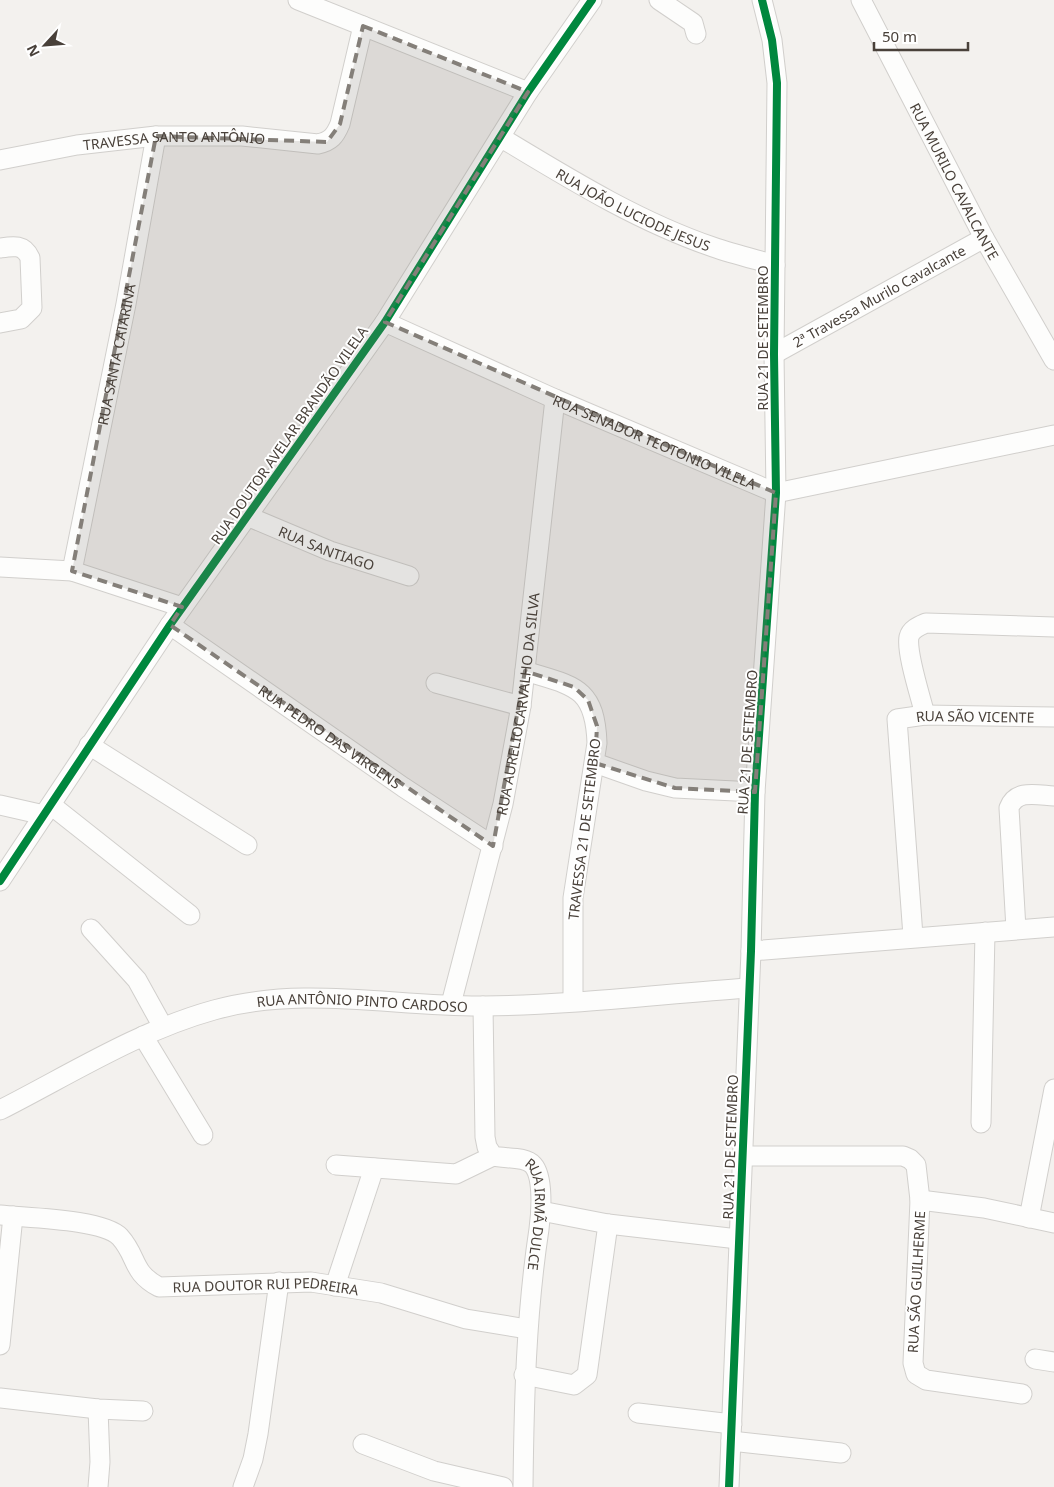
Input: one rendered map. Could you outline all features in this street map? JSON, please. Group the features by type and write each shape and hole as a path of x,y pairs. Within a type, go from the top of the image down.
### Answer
{"street":[{"path":"298,0 528,92"},
{"name":"RUA DOUTOR AVELAR BRANDÃO VILELA","path":"0,881 182,607 385,322 528,92 592,0"},
{"path":"659,0 693,23 696,34"},
{"name":"RUA 21 DE SETEMBRO","path":"729,1487 751,950 755,792 776,493 774,354 777,83 772,40 762,0"},
{"name":"RUA MURILO CAVALCANTE","path":"861,0 984,238 1054,360"},
{"name":"TRAVESSA SANTO ANTÔNIO","path":"0,160 78,145 156,136 242,136 318,144 333,138 340,124 363,26"},
{"name":"RUA SANTA CATARINA","path":"72,571 126,304 156,136"},
{"name":"RUA JOÃO LUCIODE JESUS","path":"500,137 572,181 626,210 712,247 775,265"},
{"name":"2ª Travessa Murilo Cavalcante","path":"774,354 984,238"},
{"path":"0,248 13,246 23,248 27,252 30,258 32,308 21,319 0,323"},
{"name":"RUA SENADOR TEOTONIO VILELA","path":"385,322 555,399 776,493"},
{"name":"RUA AURELIOCARVALHO DA SILVA","path":"451,1004 503,804 521,706 555,399"},
{"path":"776,493 1054,435"},
{"name":"RUA SANTIAGO","path":"247,516 330,551 409,576"},
{"path":"0,567 72,571 182,607"},
{"path":"926,715 909,649 909,636 915,627 926,624 1054,627"},
{"name":"RUA PEDRO DAS VIRGENS","path":"170,625 396,782 493,846"},
{"name":"TRAVESSA 21 DE SETEMBRO","path":"525,671 574,687 588,700 596,726 595,763 573,898 572,1001"},
{"path":"436,683 521,706"},
{"name":"RUA SÃO VICENTE","path":"913,936 897,719 926,715 1054,717"},
{"path":"89,745 246,845"},
{"path":"595,763 646,781 675,788 755,792"},
{"path":"1016,929 1009,808 1012,800 1020,794 1054,796"},
{"path":"0,805 47,810 190,915"},
{"path":"751,950 913,936 1054,927"},
{"path":"91,929 137,980 163,1027"},
{"path":"981,1124 985,932"},
{"name":"RUA ANTÔNIO PINTO CARDOSO","path":"0,1110 163,1027 214,1010 255,1001 303,998 352,998 483,1006 748,988"},
{"name":"RUA IRMÃ DULCE","path":"483,1006 485,1136 487,1147 493,1156 524,1160 533,1165 538,1178 541,1211 527,1328 524,1375 523,1487"},
{"path":"143,1036 203,1134"},
{"path":"1029,1218 1054,1089"},
{"path":"336,1165 456,1174 493,1156"},
{"name":"RUA SÃO GUILHERME","path":"742,1156 902,1156 910,1159 916,1165 920,1200 912,1363 916,1374 926,1380 1022,1394"},
{"path":"335,1286 374,1168"},
{"name":"RUA SÃO GUILHERME","path":"920,1200 984,1208 1054,1223"},
{"path":"541,1211 608,1224 738,1239"},
{"path":"0,1345 7,1215"},
{"name":"RUA DOUTOR RUI PEDREIRA","path":"7,1215 89,1224 108,1228 124,1242 139,1272 146,1281 159,1287 311,1282 381,1293 466,1319 527,1328"},
{"path":"524,1375 574,1385 587,1375 608,1224"},
{"path":"243,1487 253,1459 258,1434 279,1282"},
{"path":"1035,1359 1054,1362"},
{"path":"0,1398 98,1409 143,1411"},
{"path":"98,1409 100,1462 98,1487"},
{"path":"638,1413 731,1433 841,1453"},
{"path":"362,1444 434,1471 502,1487"}],"highlighted area":[{"path":"363,26 528,92 385,322 776,493 755,792 675,788 595,763 597,726 588,700 574,687 525,671 493,846 170,625 182,607 72,571 156,136 327,142 340,124"}],"cycle path":[{"path":"0,881 170,625 385,322 528,92 592,0"},
{"path":"729,1487 751,951 755,792 776,493 774,354 777,83 772,40 762,0"}]}
